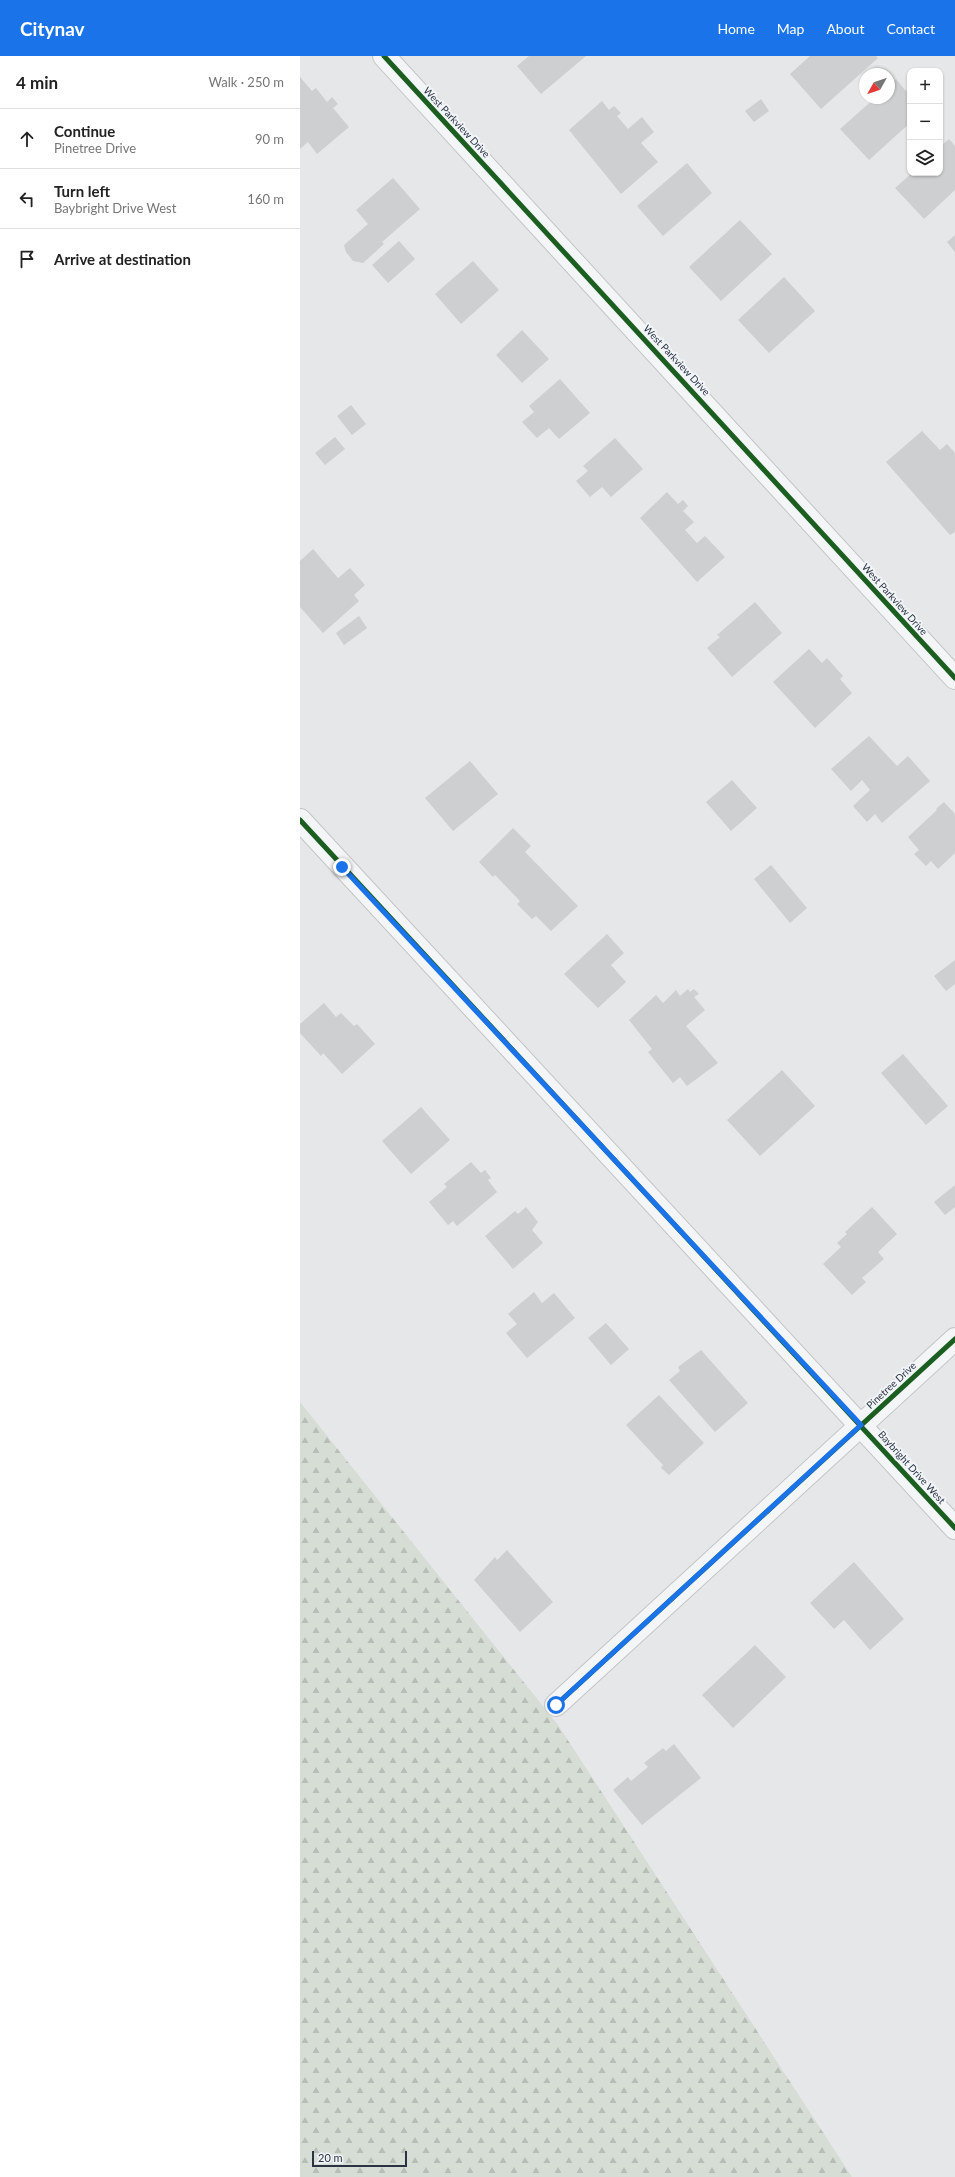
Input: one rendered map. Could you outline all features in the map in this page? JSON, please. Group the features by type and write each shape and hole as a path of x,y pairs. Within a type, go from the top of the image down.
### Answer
{"street":[{"name":"West Parkview Drive","path":"384,56 955,678"},
{"name":"Baybright Drive West","path":"300,820 955,1528"},
{"name":"Pinetree Drive","path":"556,1705 955,1339"}],"green space":[{"path":"300,1402 558,1725 852,2177 300,2177"}],"building":[{"path":"529,56 586,56 541,94 517,66"},
{"path":"810,56 876,56 878,58 867,68 859,68 859,75 821,109 790,74"},
{"path":"300,77 312,91 316,88 327,102 332,97 338,104 333,108 349,127 317,154 308,142 300,149"},
{"path":"896,79 906,91 907,90 907,126 869,160 840,129 868,104 895,104"},
{"path":"761,99 769,111 754,122 745,111"},
{"path":"602,101 609,110 614,106 621,113 617,116 628,129 642,117 654,132 641,143 658,162 621,194 569,130"},
{"path":"949,139 955,146 955,190 924,219 895,188 909,176 943,176 943,144"},
{"path":"687,163 712,193 663,236 637,206"},
{"path":"393,178 420,209 382,242 384,244 363,263 353,261 346,252 344,245 368,224 356,210"},
{"path":"740,220 772,254 721,301 689,267"},
{"path":"955,235 955,252 947,242"},
{"path":"399,241 415,259 388,283 372,265"},
{"path":"473,261 499,290 461,324 435,294"},
{"path":"784,277 815,311 769,353 738,320"},
{"path":"522,330 549,359 522,383 496,355"},
{"path":"560,379 590,413 559,439 549,428 537,438 522,422 534,412 529,406"},
{"path":"351,405 366,424 352,435 337,416"},
{"path":"922,431 940,450 947,444 955,453 955,532 950,535 886,462"},
{"path":"335,437 345,449 325,465 315,453"},
{"path":"615,438 643,469 611,497 602,487 590,497 576,481 588,471 583,466"},
{"path":"667,492 678,504 683,500 688,506 683,511 694,522 685,530 697,543 705,536 725,557 697,582 640,518"},
{"path":"313,549 338,578 350,568 365,585 354,595 359,601 323,633 300,607 300,561"},
{"path":"755,602 782,633 732,677 707,648 720,637 717,635"},
{"path":"359,616 367,628 344,645 336,633"},
{"path":"809,649 822,663 827,658 843,676 840,679 852,693 815,728 773,682"},
{"path":"869,736 897,766 908,756 930,781 882,823 875,814 867,822 853,806 870,790 862,780 851,791 831,769"},
{"path":"470,761 498,794 453,831 425,798"},
{"path":"732,780 757,808 731,831 706,802"},
{"path":"944,802 955,814 955,853 938,869 931,861 926,866 914,854 919,850 908,837"},
{"path":"513,828 531,846 525,852 578,906 551,931 536,916 532,919 517,904 520,901 495,875 493,877 479,862"},
{"path":"771,865 807,908 790,923 754,879"},
{"path":"607,934 624,953 611,965 626,982 598,1008 564,974"},
{"path":"955,960 955,984 946,991 934,976"},
{"path":"688,989 690,992 694,989 699,994 694,997 705,1010 686,1026 718,1063 687,1086 680,1077 673,1083 648,1052 652,1049 629,1020 656,995 663,1003 676,990 680,996"},
{"path":"324,1003 336,1017 341,1013 354,1026 357,1024 375,1044 342,1074 323,1053 321,1056 300,1033 300,1024"},
{"path":"903,1054 948,1106 926,1125 881,1073"},
{"path":"782,1070 815,1106 760,1156 727,1120"},
{"path":"421,1107 450,1140 411,1174 382,1141"},
{"path":"471,1162 481,1173 485,1170 491,1178 488,1180 497,1192 457,1226 453,1221 448,1225 429,1202 447,1187 444,1184"},
{"path":"955,1185 955,1207 945,1215 934,1202"},
{"path":"526,1207 538,1222 532,1230 543,1243 513,1269 485,1236 515,1211 518,1214"},
{"path":"872,1207 897,1234 878,1252 884,1259 862,1278 866,1282 852,1295 823,1264 841,1247 837,1243 847,1234 845,1232"},
{"path":"534,1292 542,1303 554,1293 575,1318 527,1358 506,1333 517,1324 508,1314"},
{"path":"606,1323 629,1349 611,1365 588,1338"},
{"path":"701,1350 748,1403 715,1432 669,1380 680,1371 678,1367"},
{"path":"659,1395 704,1443 669,1475 661,1468 663,1465 626,1425"},
{"path":"507,1550 553,1602 520,1632 474,1580 495,1557 497,1560"},
{"path":"854,1562 904,1619 870,1650 844,1620 834,1629 810,1603"},
{"path":"755,1645 786,1677 733,1728 702,1695"},
{"path":"674,1744 701,1778 642,1825 613,1790 628,1777 631,1781 648,1767 644,1763 663,1748 666,1751"}],"cycle path":[{"path":"384,56 955,678"},
{"path":"300,820 955,1528"},
{"path":"556,1705 955,1339"}],"route":[{"path":"342,867 861,1425 556,1705"}]}
